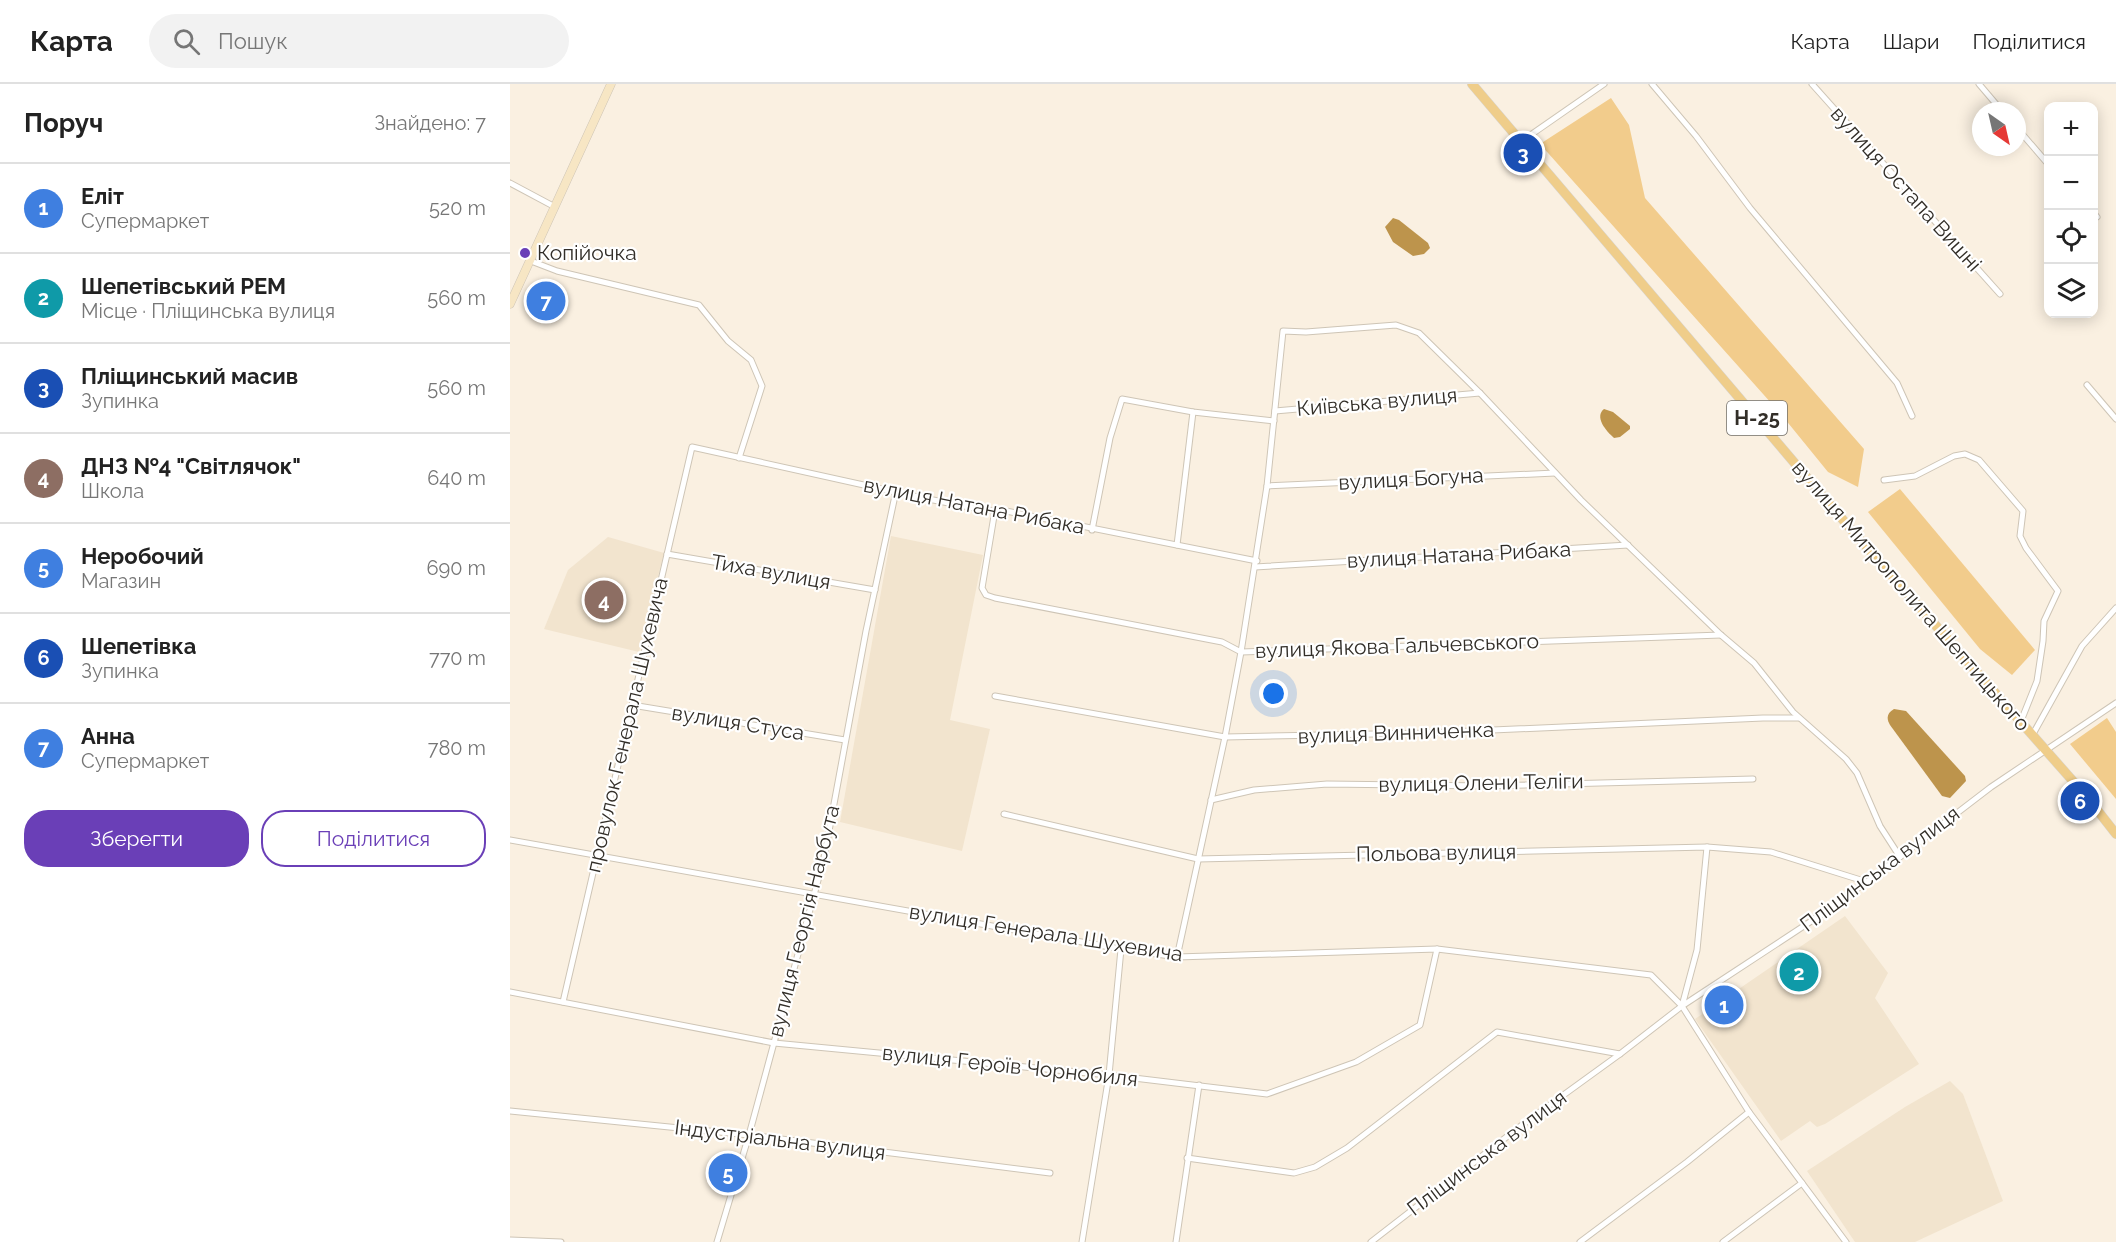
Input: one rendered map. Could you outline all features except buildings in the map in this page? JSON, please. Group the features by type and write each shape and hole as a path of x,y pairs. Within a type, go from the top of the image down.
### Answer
{"main road":[{"path":"510,303 611,84"},
{"name":"вулиця Митрополита Шептицького","path":"1472,84 1855,534 2033,734 2116,834"}],"street":[{"path":"1522,141 1604,84"},
{"path":"1652,84 1696,136 1750,208 1897,383 1912,416"},
{"name":"вулиця Остапа Вишні","path":"1812,84 2000,294"},
{"path":"1980,84 1995,102"},
{"path":"2026,138 2044,158"},
{"path":"510,183 555,207"},
{"path":"531,261 557,271 699,305 728,341 751,360 762,386 739,458"},
{"path":"1177,957 1225,737 1256,564 1267,486 1283,331 1305,332 1396,325 1419,333 1628,545 1721,635 1754,663 1799,718 1851,765 1861,782 1875,816 1900,857"},
{"path":"2087,385 2116,419"},
{"name":"Київська вулиця","path":"1275,411 1480,393"},
{"name":"Київська вулиця","path":"1092,530 1110,438 1122,399 1193,412 1274,421"},
{"path":"1177,545 1193,412"},
{"name":"вулиця Натана Рибака","path":"692,447 973,508 995,510 1177,545 1256,564 1628,545"},
{"name":"провулок Генерала Шухевича","path":"563,1002 692,447"},
{"path":"1884,480 1915,476 1954,456 1965,454 1979,460 2023,511 2020,536 2025,548 2058,591 2044,621 2037,681 2021,722"},
{"name":"вулиця Богуна","path":"1267,486 1555,473"},
{"name":"вулиця Георгія Нарбута","path":"717,1242 749,1135 824,858 845,740 896,491"},
{"name":"вулиця Якова Гальчевського","path":"995,510 982,588 986,595 1222,642 1241,652 1721,635"},
{"name":"Тиха вулиця","path":"667,554 875,590"},
{"path":"2033,734 2082,646 2116,608"},
{"name":"вулиця Винниченка","path":"995,696 1225,737 1426,733 1751,718 1799,718"},
{"name":"Пліщинська вулиця","path":"1371,1242 1379,1239 1522,1125 1620,1054 1682,1005 1816,918 1867,882 1959,810 2116,703"},
{"name":"вулиця Стуса","path":"632,705 845,740"},
{"name":"вулиця Олени Теліги","path":"1211,800 1254,790 1327,784 1487,786 1753,779"},
{"name":"Польова вулиця","path":"1005,814 1198,859 1707,847 1771,852 1867,882"},
{"name":"вулиця Генерала Шухевича","path":"510,840 1177,957 1437,949 1651,975 1682,1005"},
{"path":"1707,847 1697,950 1682,1005 1749,1112 1846,1242"},
{"path":"1082,1242 1109,1075 1121,949"},
{"name":"вулиця Героїв Чорнобиля","path":"510,992 774,1042 1109,1075 1267,1094 1356,1062 1420,1024 1437,949"},
{"path":"1187,1158 1294,1173 1315,1167 1355,1142 1497,1032 1620,1054"},
{"path":"1176,1242 1199,1085"},
{"name":"Індустріальна вулиця","path":"510,1111 749,1135 1050,1173"},
{"path":"1580,1242 1687,1162 1749,1112"},
{"path":"1723,1242 1802,1183"},
{"path":"510,1240 561,1242"}],"shaded area":[{"path":"1611,98 1629,125 1645,198 1864,449 1858,487 1828,472 1780,413 1540,144"},
{"path":"1393,218 1399,220 1428,243 1430,248 1424,254 1413,256 1393,242 1385,227"},
{"path":"1604,409 1613,412 1630,426 1630,429 1620,437 1614,438 1601,420 1601,412"},
{"path":"1900,489 2035,650 2012,675 1980,649 1868,512"},
{"path":"891,536 983,555 950,720 990,729 962,851 840,822"},
{"path":"608,537 664,553 639,652 544,629 568,570"},
{"path":"1894,709 1906,711 1965,776 1966,781 1950,798 1942,796 1890,725 1888,716"},
{"path":"2107,718 2116,732 2116,799 2070,744"},
{"path":"1845,916 1888,973 1875,998 1919,1064 1825,1124 1817,1127 1810,1121 1781,1141 1695,1019"},
{"path":"1950,1081 1963,1094 2003,1201 1915,1242 1855,1242 1807,1171 1905,1107"}],"place":[{"name":"Пліщинський масив","path":"1523,153"},
{"name":"Копійочка","path":"525,253"},
{"name":"Анна","path":"546,301"},
{"name":"ДНЗ №4 \"Світлячок\"","path":"604,600"},
{"name":"Шепетівка","path":"2080,801"},
{"name":"Шепетівський РЕМ","path":"1799,972"},
{"name":"Еліт","path":"1724,1005"},
{"name":"Неробочий","path":"728,1173"}]}
